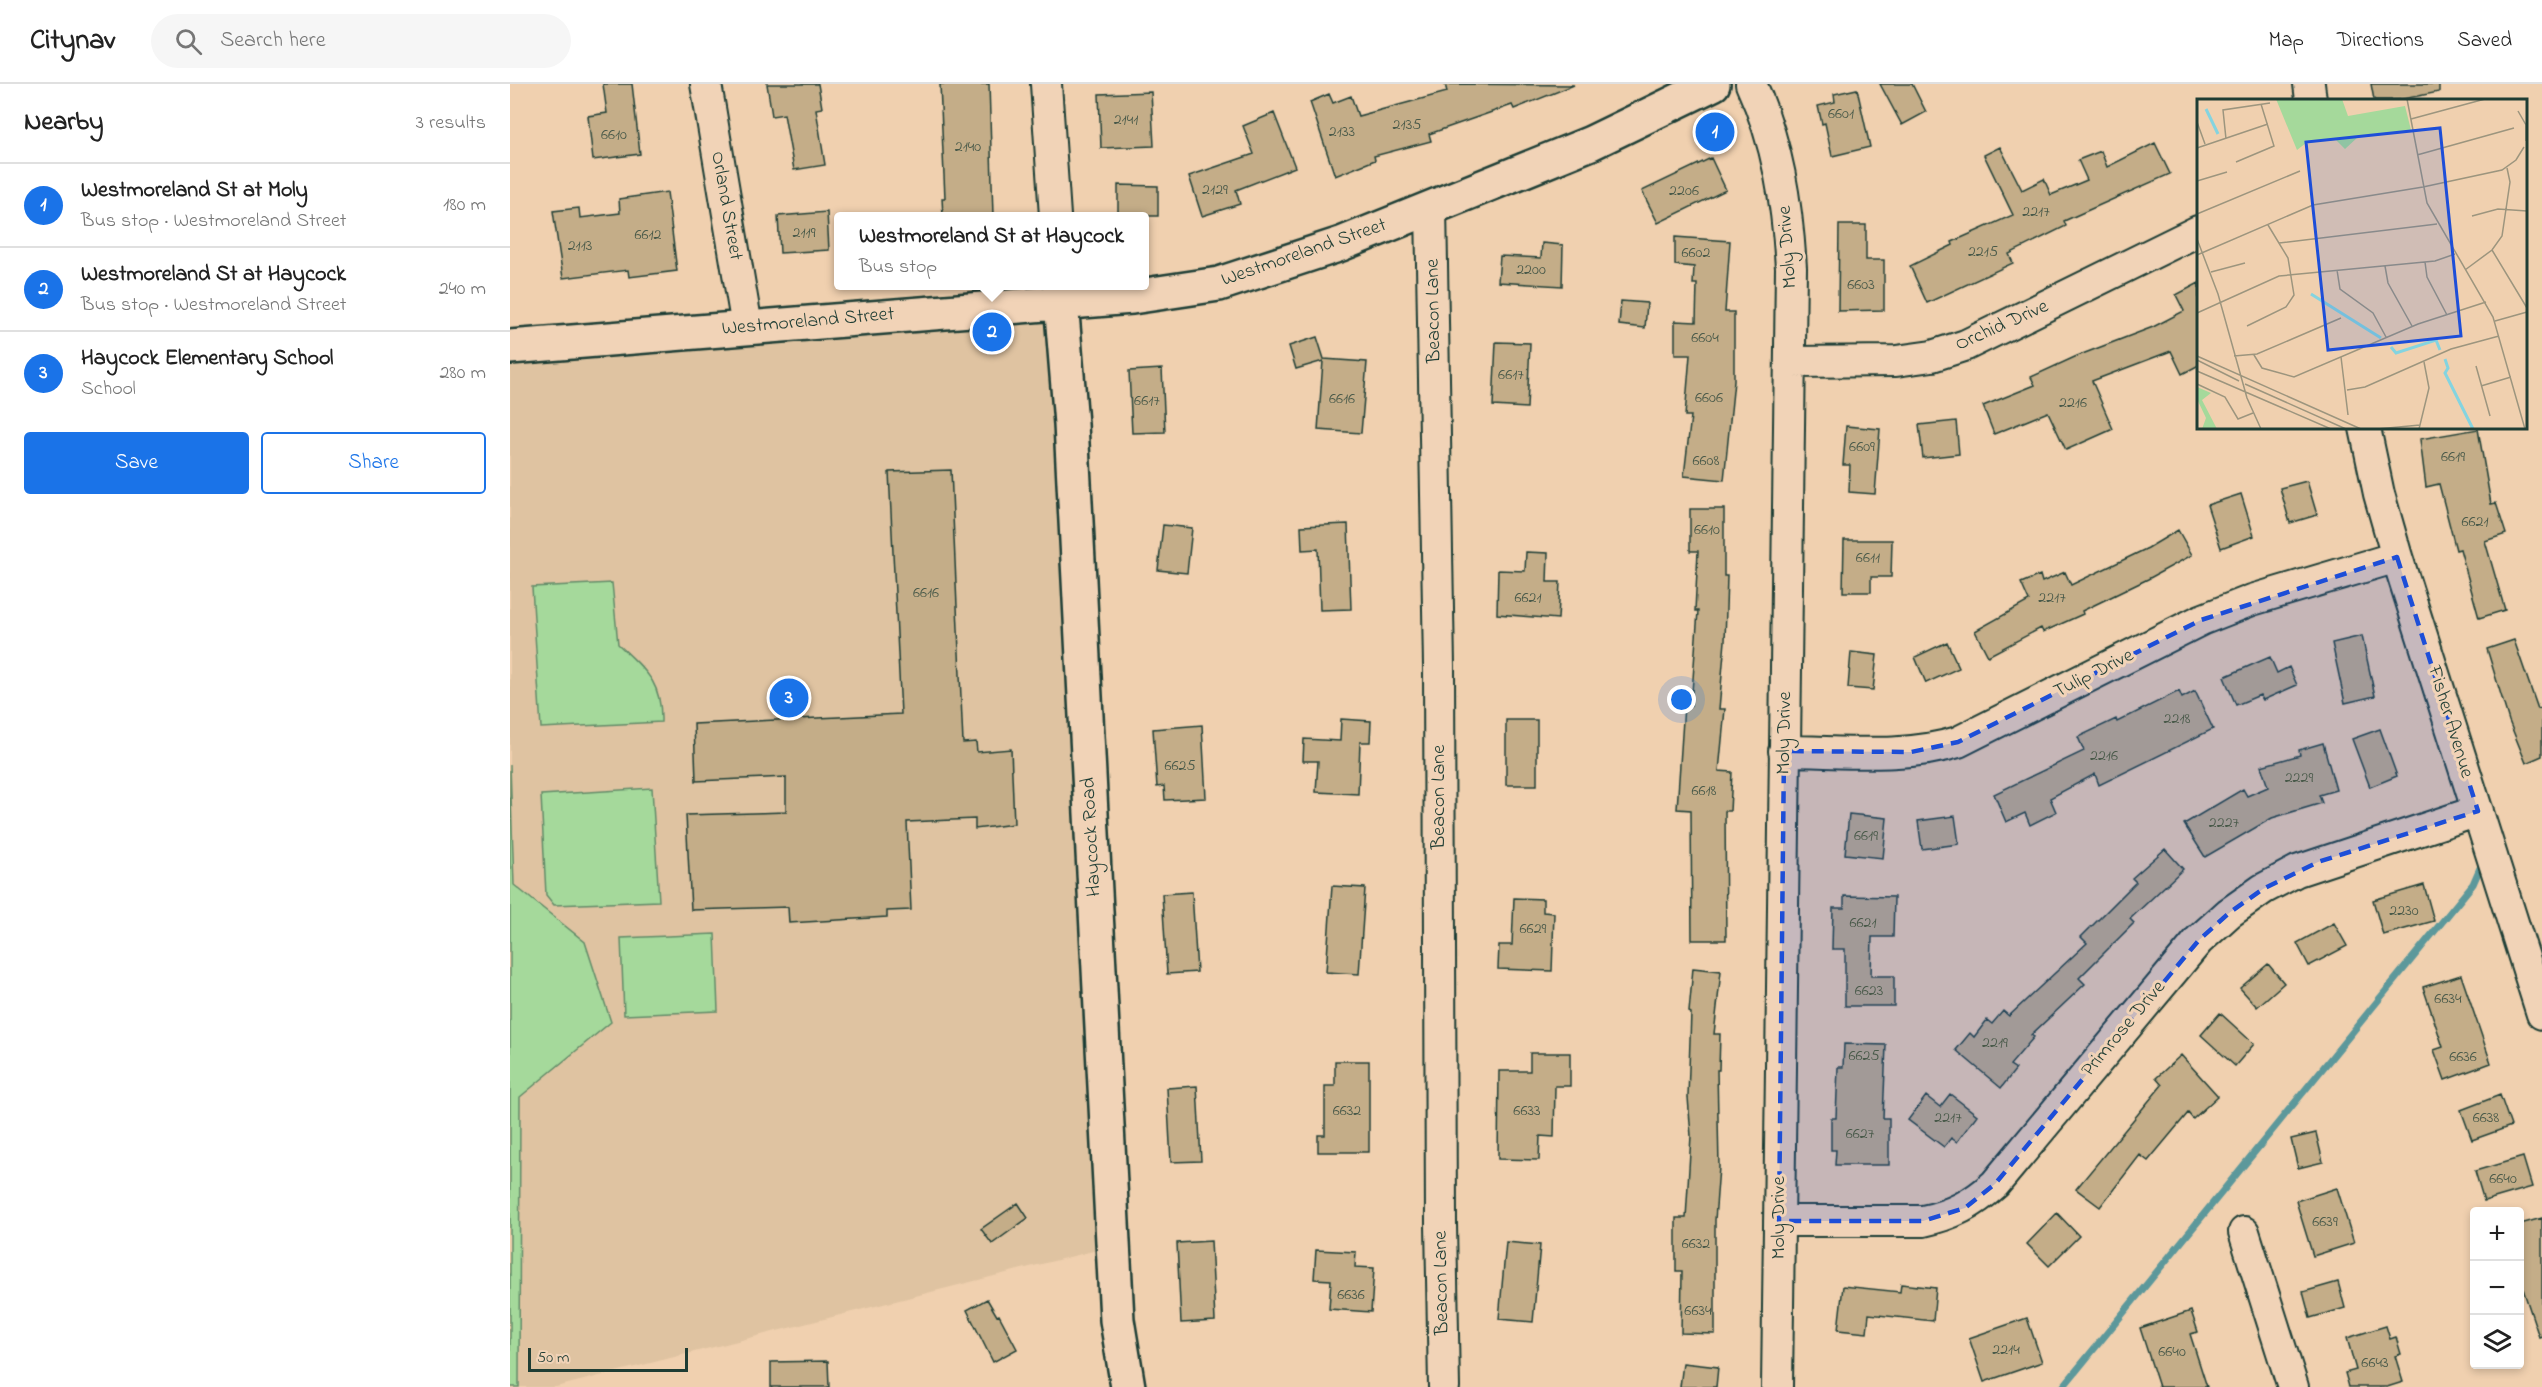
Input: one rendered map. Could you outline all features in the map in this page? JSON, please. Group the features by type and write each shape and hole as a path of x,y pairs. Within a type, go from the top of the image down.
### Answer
{"main road":[{"name":"Westmoreland Street","path":"510,347 747,327 1061,293 1132,297 1219,284 1341,244 1591,143 1713,84"},
{"name":"Haycock Road","path":"1061,293 1071,424 1117,1320 1128,1387"}],"street":[{"name":"Orland Street","path":"706,84 747,327"},
{"path":"1046,84 1054,212"},
{"name":"Moly Drive","path":"1751,84 1764,112 1778,158 1788,214 1791,268 1777,1387"},
{"path":"2308,84 2311,99"},
{"name":"Beacon Lane","path":"1431,207 1434,258 1439,666 1444,1387"},
{"name":"Orchid Drive","path":"1791,362 1896,362 1932,356 1954,349 2038,311 2197,232"},
{"name":"Fisher Avenue","path":"2365,429 2379,494 2397,556 2542,1014"},
{"name":"Tulip Drive","path":"1784,751 1911,752 1935,749 1958,742 2201,620 2252,600 2397,556"},
{"name":"Primrose Drive","path":"1779,1221 1923,1221 1945,1217 1965,1208 1995,1184 2199,940 2229,913 2263,889 2318,862 2478,811"},
{"path":"2244,1232 2293,1387"}],"highlighted area":[{"path":"2397,557 2478,811 2318,862 2263,889 2229,913 2199,940 1995,1184 1965,1208 1923,1221 1779,1221 1784,751 1911,752 1958,742 2201,620"}],"shaded area":[{"path":"1047,319 1097,1250 556,1387 515,1387 510,1260 510,361"}],"green space":[{"path":"612,583 618,644 644,669 655,686 661,708 661,722 541,728 532,587"},
{"path":"510,765 514,885 585,942 611,1022 520,1097 519,1387 510,1387"},
{"path":"652,788 659,901 554,905 546,895 541,795"},
{"path":"715,934 718,1011 624,1015 621,938"}],"building":[{"path":"603,84 632,84 640,154 593,160 588,116 607,113"},
{"path":"767,84 818,84 822,108 816,109 825,165 794,170 784,114 772,116"},
{"path":"940,84 989,84 993,212 943,212 942,198 945,198"},
{"path":"1445,84 1574,85 1514,109 1512,105 1429,134 1431,141 1374,156 1375,160 1335,176 1310,102 1329,94 1333,103 1351,96 1358,116 1447,92"},
{"path":"1880,84 1912,84 1926,112 1902,125"},
{"path":"2371,84 2439,84 2439,92 2403,99 2374,99"},
{"path":"1857,89 1870,147 1832,156 1825,123 1822,124 1818,106 1835,102 1834,94"},
{"path":"1151,92 1154,146 1101,148 1099,94"},
{"path":"1274,113 1295,167 1236,190 1240,204 1202,216 1189,176 1254,154 1243,126"},
{"path":"2155,143 2170,174 2064,221 2066,226 2009,254 2013,263 1927,303 1910,266 1953,245 1952,242 2013,215 1984,155 2000,147 2022,190 2044,179 2051,195 2087,180 2078,160 2101,151 2107,167"},
{"path":"1711,158 1726,190 1658,223 1642,191"},
{"path":"1118,185 1158,186 1158,216 1149,216 1149,212 1118,212"},
{"path":"667,192 677,271 629,277 628,270 563,278 553,211 579,208 580,218 620,213 619,199"},
{"path":"827,212 829,250 780,253 778,216"},
{"path":"1839,225 1866,225 1866,260 1884,260 1884,310 1838,311"},
{"path":"1675,237 1730,241 1725,312 1734,312 1734,381 1724,480 1684,476 1691,416 1685,416 1690,355 1675,355 1675,321 1696,322 1697,284 1693,284 1694,267 1675,265"},
{"path":"1542,243 1563,245 1562,286 1498,282 1500,256 1541,258"},
{"path":"2197,284 2197,366 2182,374 2171,351 2092,381 2113,429 2066,450 2048,412 1994,434 1983,406 2035,385 2031,377 2077,356 2153,327 2184,311 2176,295"},
{"path":"1621,301 1647,303 1645,328 1619,325"},
{"path":"1317,337 1324,359 1367,362 1361,433 1318,430 1323,361 1296,369 1289,346"},
{"path":"1496,342 1530,343 1527,408 1493,406"},
{"path":"1162,369 1165,432 1132,433 1129,371"},
{"path":"1956,421 1959,454 1923,458 1919,425"},
{"path":"1846,426 1880,429 1875,494 1849,492 1850,465 1843,465"},
{"path":"2478,429 2491,504 2496,503 2506,534 2485,541 2505,610 2479,618 2460,549 2456,550 2439,484 2426,487 2420,439"},
{"path":"951,470 963,743 976,742 977,752 1011,749 1014,824 975,829 975,819 907,822 911,910 887,911 887,917 789,923 788,907 691,910 686,815 786,812 786,777 696,781 694,724 901,714 889,472"},
{"path":"2307,481 2317,515 2290,523 2280,488"},
{"path":"2241,494 2254,536 2221,548 2207,505"},
{"path":"1690,509 1724,509 1724,576 1727,576 1725,641 1719,709 1725,709 1719,771 1732,772 1730,811 1725,811 1726,940 1692,940 1691,810 1677,809 1684,705 1691,706 1698,611 1695,611 1698,551 1690,551"},
{"path":"1348,524 1351,609 1320,610 1318,549 1302,550 1301,526"},
{"path":"1163,525 1192,528 1187,573 1158,570"},
{"path":"2178,530 2192,555 2082,611 2083,614 2043,632 2041,628 1988,656 1975,631 2029,601 2021,583 2040,575 2042,582 2065,572 2071,585 2148,548"},
{"path":"1844,540 1892,540 1891,577 1871,577 1871,592 1843,592"},
{"path":"1526,552 1548,553 1547,582 1560,582 1558,619 1497,614 1498,570 1525,571"},
{"path":"2362,636 2375,696 2345,703 2332,643"},
{"path":"2514,640 2538,709 2542,708 2542,756 2526,763 2509,721 2487,649"},
{"path":"1947,642 1959,668 1926,683 1915,657"},
{"path":"1851,652 1877,655 1873,690 1848,688"},
{"path":"2270,657 2277,673 2289,667 2297,685 2263,700 2260,695 2236,705 2224,677"},
{"path":"2179,691 2182,698 2195,691 2213,729 2099,785 2095,774 2050,798 2056,812 2030,825 2025,813 2006,822 1994,794 2084,751 2078,737 2116,719 2117,722"},
{"path":"1341,719 1371,721 1370,742 1360,742 1358,794 1316,792 1318,761 1303,761 1304,739 1340,741"},
{"path":"1506,720 1537,720 1537,785 1506,785"},
{"path":"1202,725 1206,798 1165,800 1164,786 1157,787 1153,729"},
{"path":"2380,729 2397,776 2370,787 2352,739"},
{"path":"2323,743 2336,790 2319,795 2322,803 2272,818 2205,857 2184,824 2243,789 2247,796 2268,787 2261,766 2300,755 2299,750"},
{"path":"1849,814 1887,818 1883,858 1845,854"},
{"path":"1955,816 1959,844 1922,849 1918,821"},
{"path":"2165,849 2183,869 2130,919 2134,923 2079,978 2085,984 2031,1035 2034,1037 2010,1065 2016,1069 2001,1088 1956,1050 1970,1033 1974,1037 1987,1020 1992,1024 2003,1011 2009,1016 2087,943 2081,937 2136,882 2132,878"},
{"path":"2424,885 2434,921 2383,935 2373,900"},
{"path":"1332,886 1365,888 1359,974 1326,972"},
{"path":"1192,892 1197,972 1167,974 1162,894"},
{"path":"1844,896 1894,897 1893,937 1872,937 1871,976 1894,976 1894,1006 1845,1006 1845,949 1832,949 1833,908 1844,908"},
{"path":"1514,898 1543,899 1543,912 1554,913 1552,971 1498,969 1499,945 1512,945"},
{"path":"2334,923 2347,946 2309,966 2297,943"},
{"path":"2268,964 2284,983 2257,1007 2240,988"},
{"path":"1693,968 1721,971 1714,1034 1720,1034 1719,1070 1717,1070 1719,1167 1715,1220 1715,1334 1681,1333 1682,1271 1676,1271 1676,1218 1686,1218 1691,1136 1688,1097 1691,1013 1689,1012"},
{"path":"2461,975 2491,1063 2445,1080 2434,1050 2443,1047 2423,987"},
{"path":"2220,1013 2254,1044 2235,1066 2201,1035"},
{"path":"1844,1044 1886,1045 1883,1118 1889,1118 1889,1165 1835,1165 1836,1150 1831,1150 1831,1118 1836,1118 1838,1067 1843,1067"},
{"path":"1530,1053 1570,1053 1570,1086 1555,1086 1554,1137 1540,1136 1539,1160 1498,1159 1499,1071 1530,1071"},
{"path":"2181,1055 2218,1096 2193,1119 2188,1113 2148,1161 2140,1155 2100,1207 2076,1189 2162,1085 2156,1078"},
{"path":"1335,1061 1369,1061 1369,1152 1318,1152 1318,1135 1325,1135 1325,1086 1335,1086"},
{"path":"1197,1086 1201,1161 1171,1162 1167,1088"},
{"path":"1950,1094 1977,1115 1957,1142 1951,1138 1944,1147 1908,1120 1926,1096 1940,1107"},
{"path":"2500,1095 2511,1126 2472,1140 2461,1110"},
{"path":"2316,1133 2323,1162 2298,1168 2291,1139"},
{"path":"2523,1157 2532,1187 2484,1201 2475,1171"},
{"path":"2337,1188 2354,1243 2313,1256 2296,1201"},
{"path":"1018,1203 1028,1218 992,1244 981,1229"},
{"path":"2057,1213 2079,1236 2049,1266 2027,1244"},
{"path":"2542,1218 2542,1336 2539,1337 2524,1292 2524,1223"},
{"path":"1211,1241 1215,1321 1181,1323 1177,1243"},
{"path":"1506,1242 1540,1245 1533,1322 1499,1319"},
{"path":"1316,1250 1356,1252 1355,1267 1374,1268 1371,1312 1329,1309 1331,1280 1314,1279"},
{"path":"2338,1282 2345,1308 2310,1318 2303,1292"},
{"path":"1901,1284 1936,1288 1933,1321 1869,1314 1867,1333 1838,1330 1843,1286 1900,1292"},
{"path":"987,1299 997,1316 999,1315 1017,1349 993,1362 967,1310"},
{"path":"2191,1311 2198,1332 2190,1334 2207,1387 2159,1387 2140,1328"},
{"path":"2027,1318 2042,1362 1984,1382 1969,1338"},
{"path":"2386,1326 2390,1339 2396,1337 2401,1354 2395,1356 2403,1382 2387,1387 2349,1387 2345,1373 2356,1370 2347,1338"},
{"path":"828,1361 829,1387 771,1387 771,1362"},
{"path":"1683,1363 1718,1367 1716,1387 1680,1387"}],"waterway":[{"path":"2063,1387 2473,884 2480,868"}],"place":[{"name":"Westmoreland St at Moly","path":"1715,132"},
{"name":"Westmoreland St at Haycock","path":"992,332"},
{"name":"Haycock Elementary School","path":"789,698"}]}
